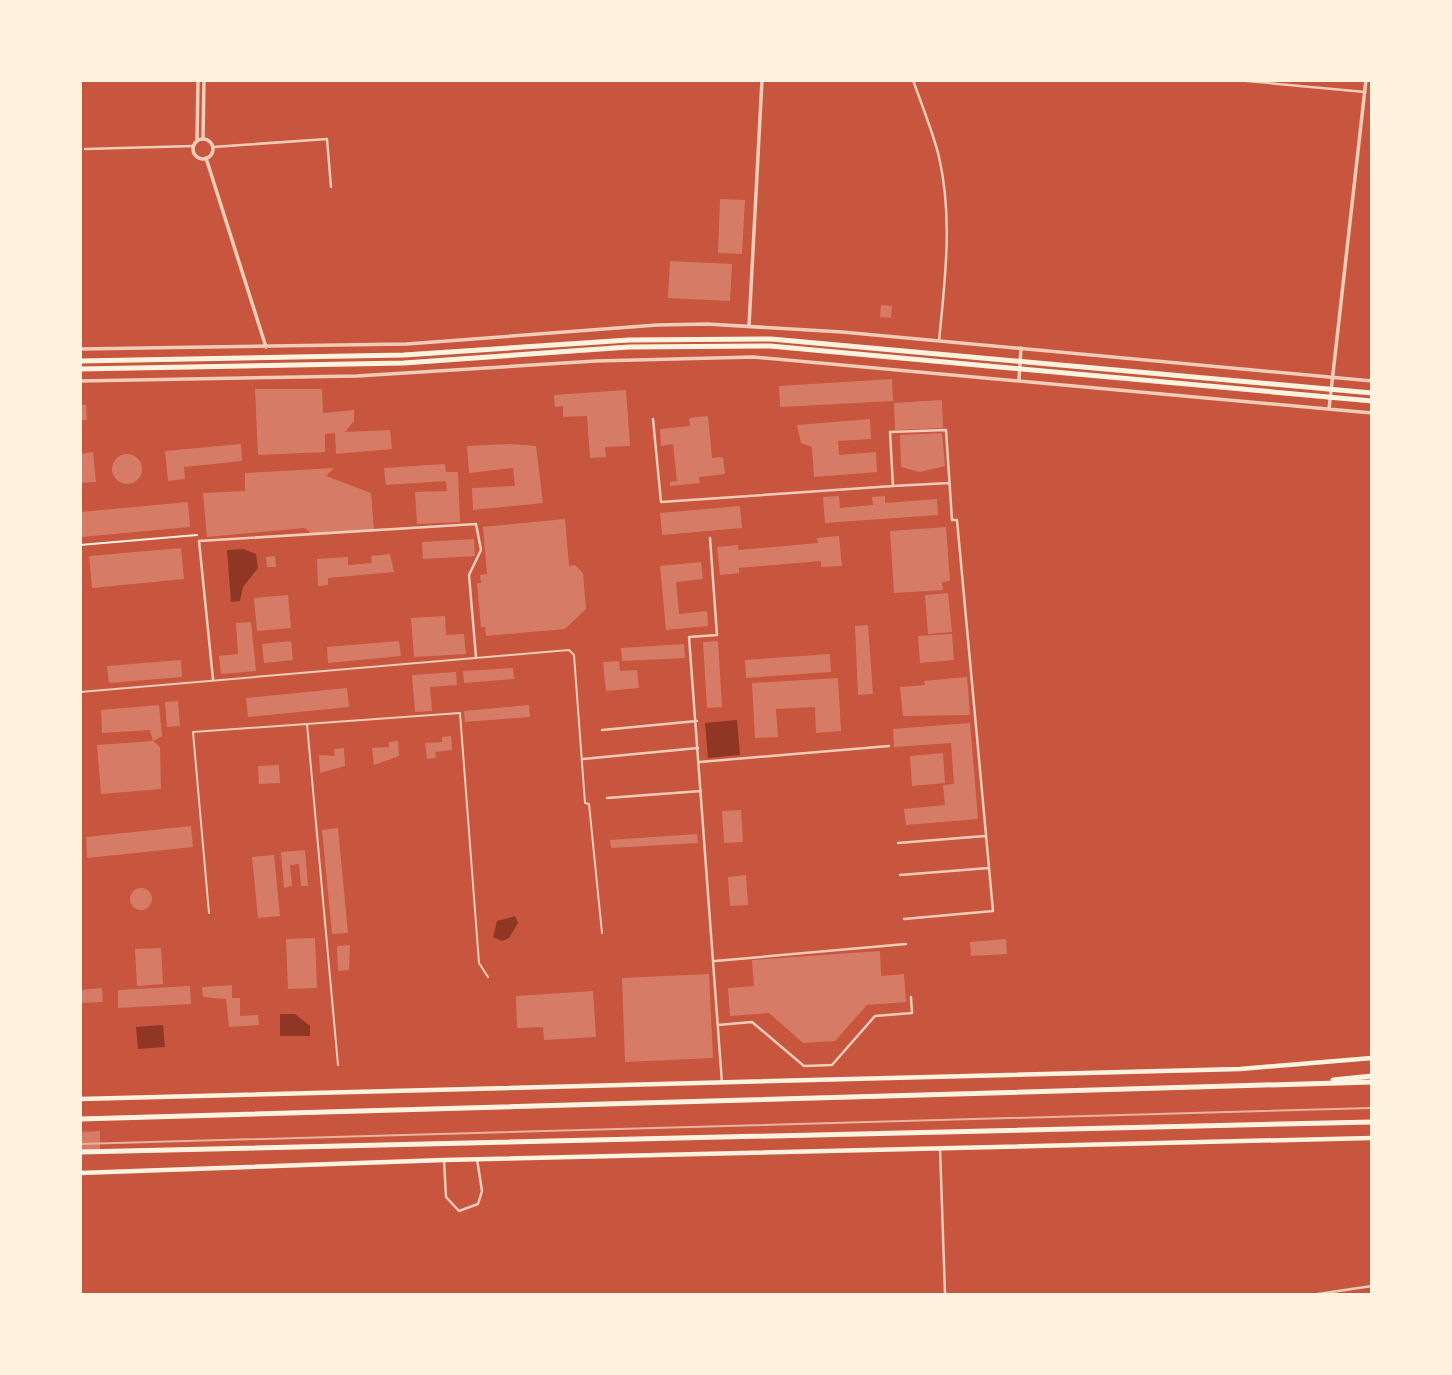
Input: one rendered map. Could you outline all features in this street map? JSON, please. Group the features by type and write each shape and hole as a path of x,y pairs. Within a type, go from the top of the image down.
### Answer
{"highway":[{"path":"80,361 404,355 698,337 771,339 1371,401"},
{"path":"80,369 404,363 698,345 817,349 1371,393"},
{"path":"1291,1085 1371,1076"},
{"path":"80,1119 1371,1082"},
{"path":"80,1152 1371,1123"}],"main road":[{"path":"80,1099 1240,1069 1371,1058"},
{"path":"80,1173 477,1159 1371,1138"}],"street":[{"path":"198,80 196,156 206,158 211,155 213,147 209,141 203,139"},
{"path":"203,139 204,80"},
{"path":"749,326 762,80"},
{"path":"913,80 939,157 946,205 947,254 939,341"},
{"path":"1236,80 1365,92"},
{"path":"1329,409 1366,80"},
{"path":"85,149 196,144 203,139"},
{"path":"213,147 327,139 331,187"},
{"path":"206,158 266,347"},
{"path":"80,349 407,344 657,325 749,326 1371,381"},
{"path":"1019,380 1021,348"},
{"path":"80,381 370,376 715,356 770,358 1371,413"},
{"path":"653,419 661,502 949,483"},
{"path":"893,486 890,432 946,430 952,520 957,520 993,911 904,919"},
{"path":"213,679 199,541 476,524 481,550 470,575 476,657"},
{"path":"710,538 718,635 689,637 722,1083"},
{"path":"603,730 697,721"},
{"path":"700,762 889,746"},
{"path":"583,759 699,748"},
{"path":"607,798 702,791"},
{"path":"898,843 985,836"},
{"path":"901,875 989,867"},
{"path":"715,961 906,944"},
{"path":"718,1025 752,1023 804,1066 832,1065 875,1016 912,1013 911,997"},
{"path":"940,1148 945,1294"},
{"path":"444,1160 446,1197 460,1211 478,1204 482,1191 477,1159"},
{"path":"1318,1294 1371,1286"}],"lane":[{"path":"80,692 569,650 574,655 603,933"},
{"path":"209,913 193,732 460,713 479,963 488,977"},
{"path":"307,724 338,1065"}],"path":[{"path":"80,545 197,535"}],"shaded area":[{"path":"243,549 256,554 258,568 243,587 240,601 231,602 227,550"},
{"path":"737,720 740,755 708,758 705,723"},
{"path":"515,916 518,923 509,938 502,941 493,937 497,921"},
{"path":"280,1014 295,1014 310,1026 310,1036 280,1036"},
{"path":"163,1025 165,1047 138,1049 136,1027"}],"building":[{"path":"720,199 745,200 742,254 718,253"},
{"path":"670,261 732,264 730,301 668,298"},
{"path":"881,305 892,306 891,318 880,317"},
{"path":"892,379 893,401 780,407 779,386"},
{"path":"255,389 322,389 323,413 354,410 354,421 345,432 390,430 392,449 336,454 335,433 325,434 325,452 258,455"},
{"path":"626,390 630,446 605,447 606,457 590,458 587,416 563,417 563,406 555,407 554,395"},
{"path":"942,400 943,428 895,430 894,403"},
{"path":"80,405 86,405 87,420 80,420"},
{"path":"708,416 712,458 723,457 725,474 699,477 700,483 670,486 670,482 677,481 673,444 661,446 660,429 690,426 689,418"},
{"path":"870,419 871,439 838,441 839,455 876,452 877,472 814,477 812,447 801,443 797,425"},
{"path":"942,433 945,466 920,472 901,467 900,435"},
{"path":"241,444 242,461 184,467 185,479 168,481 165,451"},
{"path":"467,446 536,446 543,503 473,510 472,488 515,486 513,468 469,473"},
{"path":"93,452 96,482 80,483 80,454"},
{"path":"127,454 133,455 141,463 141,475 133,483 127,484 121,483 113,475 112,469 113,463 121,455"},
{"path":"445,464 446,472 458,472 460,522 417,524 415,492 447,491 446,481 386,485 384,468"},
{"path":"334,468 326,476 371,493 374,530 309,535 309,531 304,528 207,537 203,493 245,491 245,473"},
{"path":"839,496 840,508 873,505 872,497 885,496 885,503 937,499 938,515 825,523 823,497"},
{"path":"188,502 190,527 81,537 80,512"},
{"path":"740,506 742,528 662,535 660,513"},
{"path":"565,519 569,566 575,565 583,573 586,609 565,629 486,636 485,627 481,627 477,583 481,583 480,575 487,574 483,527"},
{"path":"946,527 950,581 942,582 943,590 894,593 890,531"},
{"path":"839,536 842,566 821,567 821,561 739,568 739,573 720,575 717,547 738,545 738,550 818,543 817,538"},
{"path":"474,539 475,556 423,559 422,542"},
{"path":"181,548 184,579 92,588 89,556"},
{"path":"390,554 394,572 328,578 328,585 318,586 317,559 348,557 348,565 372,563 371,556"},
{"path":"275,556 276,567 267,567 266,557"},
{"path":"701,562 703,579 676,582 679,614 707,611 708,626 666,630 660,566"},
{"path":"948,593 952,632 928,634 925,595"},
{"path":"288,595 291,628 257,631 254,598"},
{"path":"445,616 446,635 464,634 466,654 414,657 411,618"},
{"path":"251,622 256,671 221,674 219,656 238,654 236,623"},
{"path":"868,625 873,694 858,695 855,626"},
{"path":"952,634 954,660 920,663 918,636"},
{"path":"291,641 293,660 264,663 262,644"},
{"path":"399,641 401,656 328,663 327,647"},
{"path":"718,641 722,707 707,708 703,642"},
{"path":"684,644 685,658 622,661 621,648"},
{"path":"830,654 831,672 746,678 745,660"},
{"path":"181,660 182,677 109,683 107,666"},
{"path":"619,661 620,671 637,670 639,688 606,691 603,662"},
{"path":"513,668 514,679 464,683 463,671"},
{"path":"456,672 457,685 430,687 432,711 415,712 412,675"},
{"path":"967,677 970,715 903,716 900,687 925,685 924,681"},
{"path":"838,678 841,731 816,733 815,707 776,709 778,737 755,738 752,683"},
{"path":"347,688 349,707 248,717 246,698"},
{"path":"178,701 180,726 167,727 165,702"},
{"path":"159,705 162,736 153,741 150,730 102,733 101,710"},
{"path":"529,705 530,717 465,722 464,711"},
{"path":"970,723 978,819 906,825 904,809 945,805 943,785 954,784 951,743 894,747 893,729"},
{"path":"451,736 452,750 435,752 436,758 427,759 425,743 442,742 442,737"},
{"path":"153,741 160,747 161,789 101,794 97,745"},
{"path":"398,741 399,756 374,765 372,748 389,747 389,742"},
{"path":"344,748 345,766 320,773 319,755 335,756 334,749"},
{"path":"943,753 945,783 912,786 910,756"},
{"path":"279,765 280,783 259,784 258,766"},
{"path":"741,810 743,842 724,843 722,811"},
{"path":"191,826 193,847 87,858 86,837"},
{"path":"338,828 348,933 332,934 322,830"},
{"path":"697,834 698,843 611,848 610,840"},
{"path":"305,850 308,886 301,886 299,864 290,865 292,886 284,888 281,852"},
{"path":"274,855 280,916 258,918 252,857"},
{"path":"746,875 748,905 730,906 728,877"},
{"path":"141,888 149,891 152,899 149,907 141,910 133,907 130,899 133,891"},
{"path":"315,938 317,988 288,989 286,939"},
{"path":"1006,939 1007,954 971,956 970,942"},
{"path":"350,945 349,970 338,971 337,946"},
{"path":"161,948 163,984 137,986 135,949"},
{"path":"880,951 881,976 904,974 906,1002 867,1005 835,1041 803,1043 769,1013 730,1016 728,988 754,986 752,960"},
{"path":"709,974 713,1058 625,1062 622,978"},
{"path":"232,985 232,998 240,998 240,1016 258,1015 259,1025 229,1027 226,999 203,997 202,987"},
{"path":"190,986 191,1004 118,1008 118,990"},
{"path":"102,988 103,1002 80,1003 80,990"},
{"path":"593,991 596,1037 544,1040 543,1027 517,1028 516,996"},
{"path":"100,1131 100,1150 80,1151 80,1132"}],"railway":[{"path":"80,1144 1372,1108"}]}
